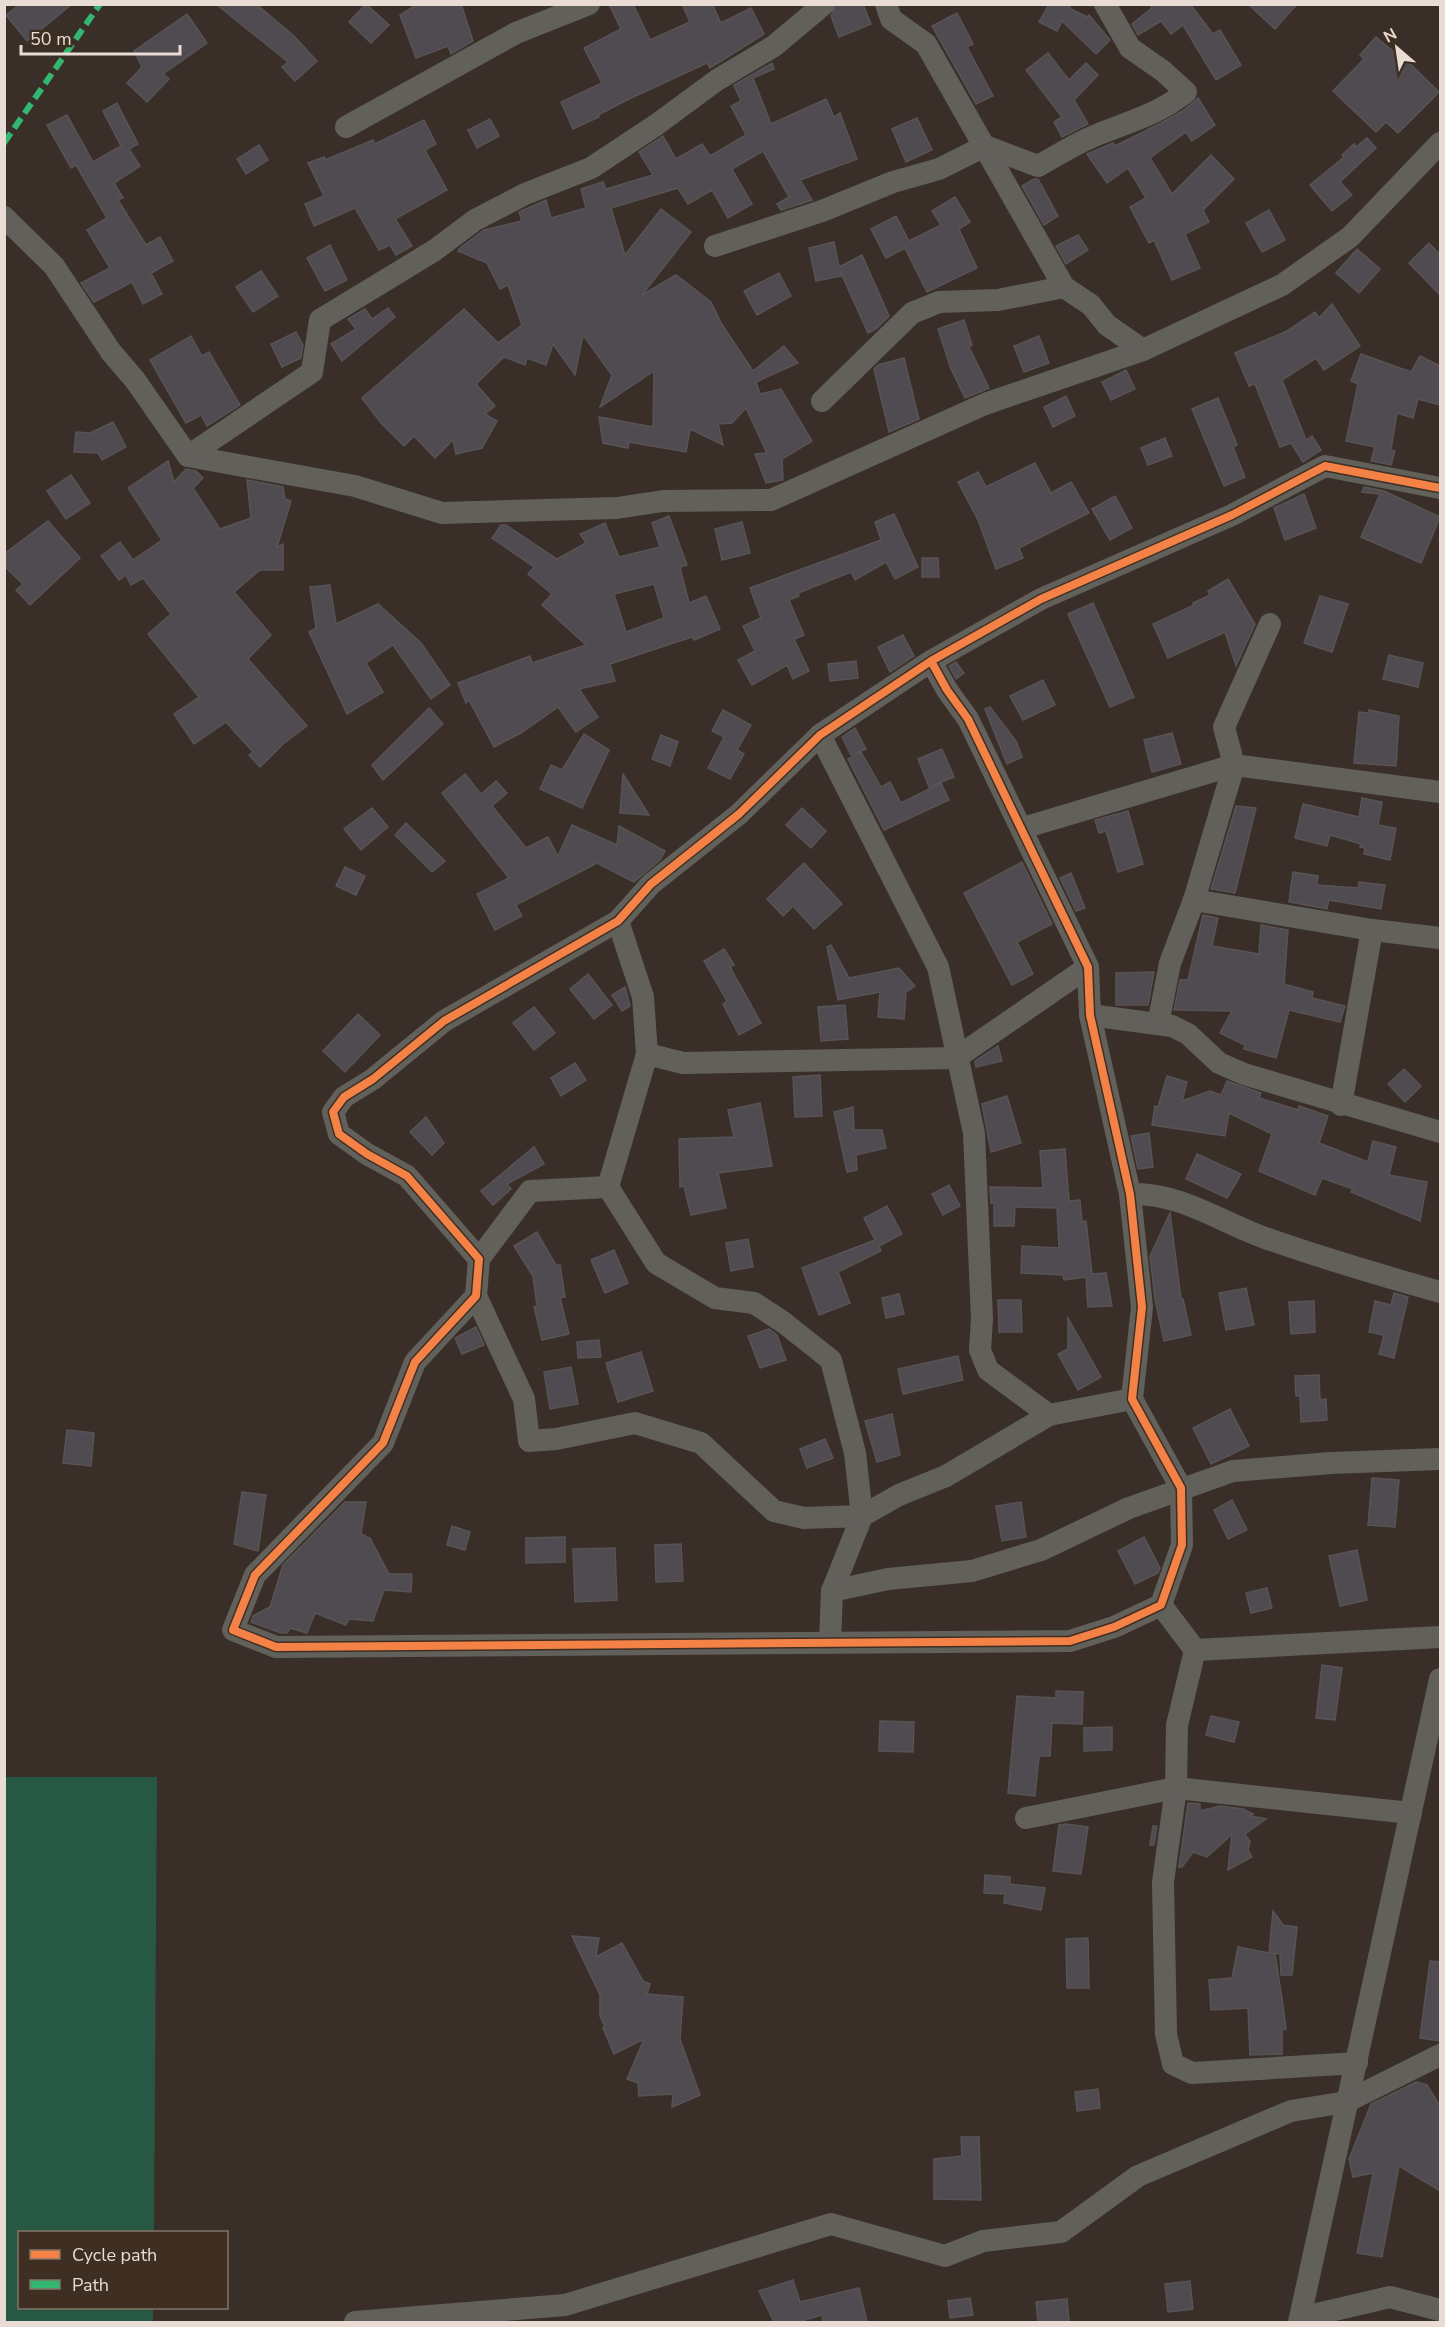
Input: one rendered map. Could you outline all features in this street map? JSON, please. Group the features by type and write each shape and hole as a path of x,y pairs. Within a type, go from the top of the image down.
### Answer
{"street":[{"path":"346,127 516,33 589,4"},
{"path":"188,456 312,372 320,320 435,250 475,220 525,195 591,168 656,125 717,80 774,46 824,4"},
{"path":"886,4 891,19 926,44 1064,287 1090,305 1107,325 1143,350"},
{"path":"715,246 822,211 893,182 939,169 985,146 1038,166 1098,134 1134,122 1167,107 1186,92 1163,71 1130,48 1106,4"},
{"path":"4,217 54,267 111,352 135,380 188,456 355,486 442,513 617,508 663,501 771,500 985,404 1143,350 1282,285 1350,237 1440,143"},
{"path":"822,401 912,313 939,302 998,300 1064,287"},
{"path":"479,1259 407,1176 367,1154 339,1134 333,1112 344,1097 373,1079 444,1021 618,921 651,884 739,814 820,735 931,661 1041,599 1232,515 1325,466 1440,488"},
{"path":"1158,1024 1170,963 1194,900 1234,765 1224,727 1270,624"},
{"path":"476,1296 415,1362 383,1443 255,1575 233,1630 276,1647 1070,1641 1114,1627 1161,1605 1182,1545 1181,1488 1132,1400 1142,1307 1130,1194 1090,1015 1089,967 968,719 946,690 931,661"},
{"path":"820,735 938,967 974,1133 982,1319 980,1350 988,1370 1049,1415"},
{"path":"1023,828 1234,765 1440,792"},
{"path":"1194,900 1372,930 1440,938"},
{"path":"618,921 643,997 647,1054 608,1187 656,1263 715,1298 754,1304 783,1322 831,1359 855,1453 862,1516 832,1591 830,1642"},
{"path":"1341,1105 1372,930"},
{"path":"647,1054 683,1063 956,1058 1089,967"},
{"path":"1090,1015 1172,1026 1188,1034 1219,1063 1244,1074 1341,1105 1440,1132"},
{"path":"608,1187 530,1191 479,1259 476,1296 524,1399 529,1441 556,1439 635,1423 700,1443 774,1511 804,1518 862,1516 899,1495 946,1476 1049,1415 1132,1400"},
{"path":"1130,1194 1151,1193 1171,1197 1266,1238 1440,1292"},
{"path":"832,1591 888,1579 972,1571 1041,1550 1129,1508 1233,1471 1331,1462 1440,1459"},
{"path":"1161,1605 1195,1650"},
{"path":"1195,1650 1440,1637"},
{"path":"1195,1650 1177,1725 1176,1788 1163,1882 1166,2034 1173,2064 1192,2073 1357,2063"},
{"path":"1440,1679 1300,2320 1390,2297 1440,2310"},
{"path":"1026,1818 1176,1788 1411,1812"},
{"path":"355,2322 565,2305 831,2224 945,2256 983,2241 1061,2232 1138,2176 1292,2111 1346,2102 1440,2055"}],"green space":[{"path":"5,1777 157,1777 154,2231 18,2231 18,2309 153,2309 153,2322 5,2322"}],"building":[{"path":"20,4 72,4 27,41 6,15"},
{"path":"216,4 256,4 294,36 317,61 295,81 282,67 288,62"},
{"path":"366,4 389,25 371,43 349,22"},
{"path":"418,4 461,4 473,41 451,54 448,46 416,58 400,15"},
{"path":"609,4 633,4 650,40 690,22 682,4 712,4 721,23 751,8 764,34 710,68 707,63 629,99 573,129 561,102 602,83 584,48 621,29"},
{"path":"837,4 863,4 871,24 839,37 831,16"},
{"path":"1046,4 1071,4 1069,8 1087,17 1089,15 1110,40 1096,54 1062,21 1057,31 1039,22 1048,6"},
{"path":"1149,4 1190,4 1213,34 1220,30 1241,65 1216,80 1183,25 1171,34 1161,21 1138,35 1132,24 1152,8"},
{"path":"1248,4 1297,4 1275,29"},
{"path":"957,13 973,44 967,47 993,96 976,104 932,26"},
{"path":"187,14 207,43 163,74 169,79 147,102 127,83 142,67 134,51"},
{"path":"1376,37 1394,52 1396,50 1439,92 1398,133 1386,122 1376,132 1333,91 1364,59 1360,55"},
{"path":"1048,53 1069,80 1086,63 1098,75 1074,100 1088,124 1062,137 1054,122 1062,117 1026,70"},
{"path":"772,63 774,69 753,78 771,124 826,99 834,117 840,113 857,159 800,180 812,200 781,210 777,204 789,197 763,151 732,169 752,204 728,218 712,190 688,204 678,188 611,208 625,255 661,209 691,232 642,295 676,275 711,302 721,323 753,371 784,346 798,363 756,382 760,394 781,389 812,441 782,459 783,480 766,483 755,454 767,453 746,408 732,423 718,424 723,445 690,429 686,452 629,442 628,448 603,443 599,417 653,427 654,371 600,407 612,375 583,335 575,375 553,344 546,365 527,358 525,365 504,357 476,384 495,406 485,414 497,421 482,448 456,454 453,440 435,458 414,436 404,446 381,423 362,398 464,309 498,343 522,325 508,285 500,289 487,263 458,251 460,248 484,230 522,221 519,212 546,200 551,218 586,208 581,189 603,182 606,189 653,175 639,152 663,136 676,159 702,144 710,156 746,135 731,106 741,101 734,85"},
{"path":"1198,98 1215,125 1192,141 1186,132 1150,158 1172,194 1211,155 1234,179 1203,210 1209,222 1185,234 1200,268 1172,280 1154,240 1149,243 1130,207 1146,198 1128,168 1107,183 1087,154 1113,143 1115,146 1161,123 1184,110"},
{"path":"117,103 138,144 129,149 140,166 114,183 123,198 118,200 146,245 160,237 173,261 151,273 162,294 143,304 132,282 94,302 81,283 110,268 87,230 107,218 76,165 71,168 47,125 67,115 93,162 121,146 103,111"},
{"path":"917,118 932,150 906,162 892,129"},
{"path":"490,119 499,136 477,148 468,130"},
{"path":"424,120 436,144 425,150 447,190 395,219 412,246 396,255 390,245 379,250 355,208 314,226 305,204 324,196 308,163 324,157 325,160 373,140 375,144"},
{"path":"1367,138 1376,148 1340,182 1352,195 1332,211 1310,185 1344,157 1342,155 1354,144 1356,147"},
{"path":"259,145 268,160 246,174 237,159"},
{"path":"1038,179 1058,216 1044,225 1022,186"},
{"path":"955,197 970,222 959,229 977,268 927,292 905,248 886,258 871,229 896,216 909,241 941,225 932,211"},
{"path":"1269,210 1285,240 1262,252 1246,223"},
{"path":"1078,235 1088,250 1066,264 1056,246"},
{"path":"834,242 839,267 862,255 889,316 876,329 868,333 840,271 841,276 816,281 809,248"},
{"path":"1429,243 1440,255 1440,295 1409,263"},
{"path":"330,245 347,280 325,291 307,258"},
{"path":"1357,249 1380,269 1359,293 1336,273"},
{"path":"261,271 278,296 253,312 236,287"},
{"path":"779,273 791,296 757,315 744,291"},
{"path":"1332,304 1360,346 1324,370 1316,358 1282,380 1306,440 1312,436 1321,450 1303,462 1291,443 1280,447 1255,384 1249,386 1235,353 1287,331 1315,312 1319,318"},
{"path":"388,308 395,317 342,361 331,344 356,329 348,319 365,309 372,319"},
{"path":"964,320 972,345 969,347 989,388 965,398 951,369 938,329"},
{"path":"296,332 303,345 301,358 282,367 271,344"},
{"path":"191,336 202,356 209,352 240,405 207,426 201,415 186,423 150,360"},
{"path":"1039,336 1049,363 1024,372 1014,346"},
{"path":"1361,354 1411,372 1420,356 1440,366 1440,405 1418,399 1413,418 1397,413 1391,450 1395,451 1391,465 1371,461 1375,447 1346,441 1358,384 1351,381"},
{"path":"904,358 919,419 889,432 874,369 878,365"},
{"path":"1126,370 1135,389 1111,400 1102,382"},
{"path":"1066,396 1075,416 1053,427 1044,407"},
{"path":"1218,398 1237,445 1233,447 1245,477 1224,486 1192,409"},
{"path":"113,422 126,447 102,460 98,453 74,452 76,432 90,433"},
{"path":"1165,438 1172,456 1148,465 1141,448"},
{"path":"168,461 174,482 186,469 196,471 203,478 193,488 220,529 251,518 247,480 283,487 285,499 291,501 277,547 283,544 283,570 260,570 234,592 271,635 248,659 307,726 283,744 260,767 249,755 253,752 226,722 194,744 174,714 199,697 148,634 171,614 143,578 131,585 126,575 119,580 101,556 120,542 133,560 162,540 128,488"},
{"path":"1035,463 1051,493 1071,482 1089,513 1019,548 1023,558 996,569 978,520 958,482 978,472 986,487"},
{"path":"71,475 90,503 66,519 47,491"},
{"path":"1364,487 1384,491 1440,517 1421,563 1361,537 1380,494 1362,492"},
{"path":"1304,494 1316,528 1285,540 1274,508"},
{"path":"1115,496 1132,528 1110,540 1092,509"},
{"path":"894,514 918,567 895,579 886,562 855,580 851,572 798,593 799,596 789,600 804,635 794,639 809,671 793,679 787,665 752,685 738,660 755,651 743,626 761,618 750,588 881,540 875,522"},
{"path":"669,516 687,565 680,567 689,603 706,596 720,629 694,640 692,637 610,664 615,681 579,689 598,717 576,732 558,707 521,733 494,747 469,700 466,703 458,683 530,656 532,663 586,645 542,605 552,594 528,574 534,567 492,538 501,525 506,525 557,559 586,543 580,534 605,523 619,557 660,547 652,523","holes":["654,584 664,618 626,632 614,594"]},
{"path":"48,521 80,558 30,605 16,590 23,584 4,566 4,554"},
{"path":"742,522 750,553 722,560 715,529"},
{"path":"922,558 938,558 939,577 922,577"},
{"path":"1228,579 1255,624 1236,666 1225,632 1168,658 1153,624 1194,605 1193,603 1210,595 1208,591"},
{"path":"330,585 336,624 378,604 421,643 450,685 431,699 393,645 366,663 383,692 347,714 309,632 316,628 310,587"},
{"path":"1320,596 1348,604 1332,652 1304,643"},
{"path":"1093,603 1134,697 1110,707 1068,614"},
{"path":"903,635 914,656 890,672 878,647"},
{"path":"1389,655 1423,663 1418,687 1383,679"},
{"path":"856,661 858,678 830,681 828,664"},
{"path":"956,662 964,673 956,679 949,666"},
{"path":"1043,680 1055,705 1023,720 1010,696"},
{"path":"990,707 1016,741 1022,757 1007,764 985,709"},
{"path":"429,708 443,724 383,780 372,765"},
{"path":"723,710 751,725 737,750 744,754 730,779 708,768 724,737 712,731"},
{"path":"1369,710 1399,716 1396,766 1354,763 1359,712 1369,713"},
{"path":"855,728 866,749 851,755 842,737"},
{"path":"1172,733 1181,764 1152,772 1144,740"},
{"path":"584,734 609,750 582,808 540,789 551,765 562,770"},
{"path":"661,735 678,742 670,766 652,759"},
{"path":"942,749 954,777 929,787 918,759"},
{"path":"861,752 881,787 890,782 901,803 941,783 949,800 884,830 848,759"},
{"path":"465,774 481,794 496,781 507,793 492,806 526,848 548,837 558,856 572,825 617,845 619,826 665,851 660,860 634,882 597,863 516,905 522,916 495,930 477,894 509,878 442,793"},
{"path":"623,774 649,815 620,813"},
{"path":"1362,798 1382,802 1378,825 1396,828 1390,860 1364,854 1365,848 1360,847 1361,844 1330,835 1327,846 1295,838 1303,804 1359,817"},
{"path":"1236,806 1256,808 1235,893 1211,889"},
{"path":"372,808 388,827 361,850 344,829"},
{"path":"802,808 826,831 811,848 786,825"},
{"path":"1128,811 1143,864 1118,872 1106,831 1099,833 1095,820"},
{"path":"406,823 445,861 432,872 395,835"},
{"path":"1022,862 1052,924 1017,942 1033,974 1012,985 964,893"},
{"path":"804,863 842,904 814,929 793,906 783,916 767,899"},
{"path":"345,867 365,876 356,895 336,886"},
{"path":"1293,872 1318,876 1317,885 1358,888 1359,882 1385,885 1381,909 1329,900 1327,909 1289,902"},
{"path":"1071,873 1085,908 1076,911 1060,878"},
{"path":"1203,915 1218,918 1212,946 1259,954 1261,925 1288,930 1284,984 1313,992 1312,998 1345,1006 1340,1022 1289,1010 1276,1058 1244,1049 1245,1045 1220,1033 1232,1011 1174,1010 1180,980 1188,980"},
{"path":"831,945 849,978 899,968 915,986 906,992 904,1019 878,1017 880,992 838,1000 827,947"},
{"path":"724,949 734,965 730,967 761,1023 739,1035 723,1004 727,1001 704,961"},
{"path":"1154,972 1148,1005 1116,1005 1116,973"},
{"path":"588,974 612,1005 594,1019 570,989"},
{"path":"625,987 630,1006 622,1011 612,995"},
{"path":"845,1005 848,1039 821,1041 818,1007"},
{"path":"534,1007 555,1033 534,1050 513,1023"},
{"path":"358,1014 380,1035 345,1072 323,1051"},
{"path":"998,1046 1002,1061 976,1067 975,1061"},
{"path":"575,1063 586,1080 561,1096 551,1078"},
{"path":"1404,1069 1421,1086 1405,1102 1388,1084"},
{"path":"820,1075 822,1116 795,1117 793,1077"},
{"path":"1167,1076 1187,1082 1182,1101 1210,1091 1221,1095 1227,1081 1261,1093 1259,1098 1298,1110 1299,1106 1328,1116 1319,1143 1368,1162 1373,1141 1396,1147 1389,1175 1427,1182 1420,1221 1351,1192 1353,1189 1322,1178 1315,1195 1259,1171 1272,1134 1229,1113 1225,1136 1152,1125 1155,1106 1158,1107"},
{"path":"1007,1096 1021,1143 991,1152 982,1104"},
{"path":"760,1103 772,1166 718,1173 726,1208 691,1215 684,1186 680,1187 679,1139 734,1137 728,1110"},
{"path":"853,1107 854,1130 882,1130 886,1148 856,1155 857,1170 847,1172 834,1112"},
{"path":"426,1117 444,1143 432,1155 410,1132"},
{"path":"1149,1133 1153,1167 1138,1169 1131,1136"},
{"path":"534,1147 544,1164 507,1184 511,1189 493,1205 481,1191"},
{"path":"1065,1149 1069,1201 1080,1200 1082,1222 1086,1221 1092,1274 1106,1273 1112,1306 1088,1307 1086,1277 1064,1280 1063,1275 1021,1273 1022,1246 1059,1248 1057,1208 1015,1207 1014,1226 994,1226 994,1203 991,1203 990,1187 1043,1188 1040,1151"},
{"path":"1197,1154 1241,1174 1227,1198 1186,1179"},
{"path":"949,1185 960,1206 943,1215 932,1194"},
{"path":"887,1206 902,1234 879,1246 881,1251 838,1272 850,1303 819,1315 802,1268 875,1240 864,1218"},
{"path":"1170,1213 1181,1299 1183,1299 1191,1335 1164,1341 1155,1299 1150,1256"},
{"path":"537,1232 556,1265 560,1265 565,1297 560,1298 569,1334 542,1340 534,1307 537,1306 533,1276 514,1246"},
{"path":"748,1239 753,1267 731,1271 726,1243"},
{"path":"614,1250 628,1283 605,1293 591,1260"},
{"path":"1246,1288 1254,1325 1226,1330 1219,1293"},
{"path":"1394,1293 1408,1297 1394,1358 1379,1354 1384,1335 1369,1332 1375,1301 1391,1305"},
{"path":"899,1294 904,1314 886,1318 882,1298"},
{"path":"998,1300 1021,1300 1022,1332 999,1332"},
{"path":"1314,1301 1315,1332 1291,1334 1289,1302"},
{"path":"1068,1318 1101,1377 1078,1390 1058,1354 1068,1349"},
{"path":"476,1327 484,1345 462,1354 455,1338"},
{"path":"769,1329 777,1335 786,1360 760,1368 748,1336"},
{"path":"599,1340 601,1357 578,1358 577,1342"},
{"path":"641,1352 653,1391 618,1402 606,1363"},
{"path":"958,1356 963,1380 903,1394 898,1369"},
{"path":"571,1367 578,1404 550,1409 544,1372"},
{"path":"1319,1375 1320,1400 1326,1399 1327,1420 1301,1422 1300,1396 1296,1396 1295,1376"},
{"path":"1230,1409 1249,1446 1211,1464 1193,1428"},
{"path":"892,1414 900,1455 877,1462 865,1421"},
{"path":"67,1430 94,1433 91,1466 63,1463"},
{"path":"825,1439 833,1458 807,1468 800,1449"},
{"path":"1372,1478 1399,1480 1395,1527 1368,1525"},
{"path":"242,1492 266,1495 258,1551 234,1544"},
{"path":"1232,1500 1247,1530 1228,1539 1214,1510"},
{"path":"345,1502 366,1502 361,1534 370,1538 389,1574 412,1574 411,1592 384,1590 373,1621 349,1619 346,1625 315,1613 307,1633 290,1628 287,1633 281,1633 251,1622 253,1616 270,1607 283,1565"},
{"path":"1021,1502 1026,1537 1002,1541 996,1506"},
{"path":"452,1526 470,1532 465,1550 447,1545"},
{"path":"565,1537 565,1562 526,1563 526,1538"},
{"path":"1144,1537 1160,1568 1158,1573 1135,1584 1118,1551"},
{"path":"681,1544 683,1581 656,1582 655,1545"},
{"path":"615,1548 617,1600 575,1602 573,1549"},
{"path":"1357,1550 1367,1600 1340,1606 1329,1556"},
{"path":"1267,1588 1272,1608 1251,1613 1246,1593"},
{"path":"1322,1665 1342,1668 1335,1720 1316,1718"},
{"path":"1056,1691 1083,1692 1082,1724 1052,1723 1050,1756 1039,1756 1035,1796 1008,1793 1017,1696 1056,1698"},
{"path":"1211,1716 1239,1722 1234,1742 1206,1735"},
{"path":"880,1721 914,1722 913,1752 879,1751"},
{"path":"1112,1727 1112,1750 1084,1751 1084,1728"},
{"path":"1188,1803 1200,1804 1200,1811 1220,1806 1243,1809 1253,1814 1251,1816 1266,1819 1245,1834 1250,1842 1248,1850 1252,1857 1228,1870 1232,1834 1207,1857 1193,1852 1182,1867 1179,1867"},
{"path":"1059,1825 1088,1827 1081,1874 1053,1871"},
{"path":"1153,1826 1157,1826 1154,1845 1150,1845"},
{"path":"985,1875 1010,1877 1010,1884 1045,1888 1041,1910 1004,1903 1005,1894 984,1893"},
{"path":"1273,1911 1283,1925 1297,1927 1292,1975 1281,1975 1280,1954 1270,1953 1275,1954 1286,2029 1282,2030 1282,2054 1250,2055 1248,2008 1211,2010 1209,1980 1232,1978 1238,1947 1269,1953"},
{"path":"572,1936 599,1938 596,1957 622,1943 643,1981 650,1984 647,1994 683,1997 680,2039 700,2095 672,2107 673,2094 639,2096 638,2083 627,2079 644,2039 614,2054 600,2016 600,1995"},
{"path":"1088,1938 1089,1988 1067,1988 1066,1939"},
{"path":"1430,1961 1440,1962 1440,2041 1420,2038"},
{"path":"1416,2082 1427,2085 1440,2106 1440,2191 1399,2166 1382,2257 1357,2253 1373,2173 1353,2177 1349,2159 1371,2104"},
{"path":"1098,2089 1100,2108 1077,2111 1075,2092"},
{"path":"961,2137 979,2137 981,2200 934,2199 934,2159 962,2156"},
{"path":"793,2280 800,2302 859,2288 867,2322 823,2322 822,2315 798,2322 774,2322 759,2291"},
{"path":"1190,2281 1193,2309 1168,2312 1165,2284"},
{"path":"970,2298 973,2315 950,2318 948,2301"},
{"path":"1067,2299 1069,2321 1038,2322 1036,2302"}],"marked path":[{"path":"4,143 100,4"}],"cycle path":[{"path":"931,661 947,690 968,719 1088,967 1090,1015 1130,1194 1142,1307 1132,1399 1181,1488 1182,1545 1161,1605 1114,1627 1070,1641 276,1647 233,1630 255,1575 383,1443 415,1362 476,1296 479,1259 407,1176 367,1154 339,1134 333,1112 344,1097 373,1079 444,1021 618,921 651,884 739,814 820,735 931,661 1041,599 1232,515 1325,466 1440,488"}]}
